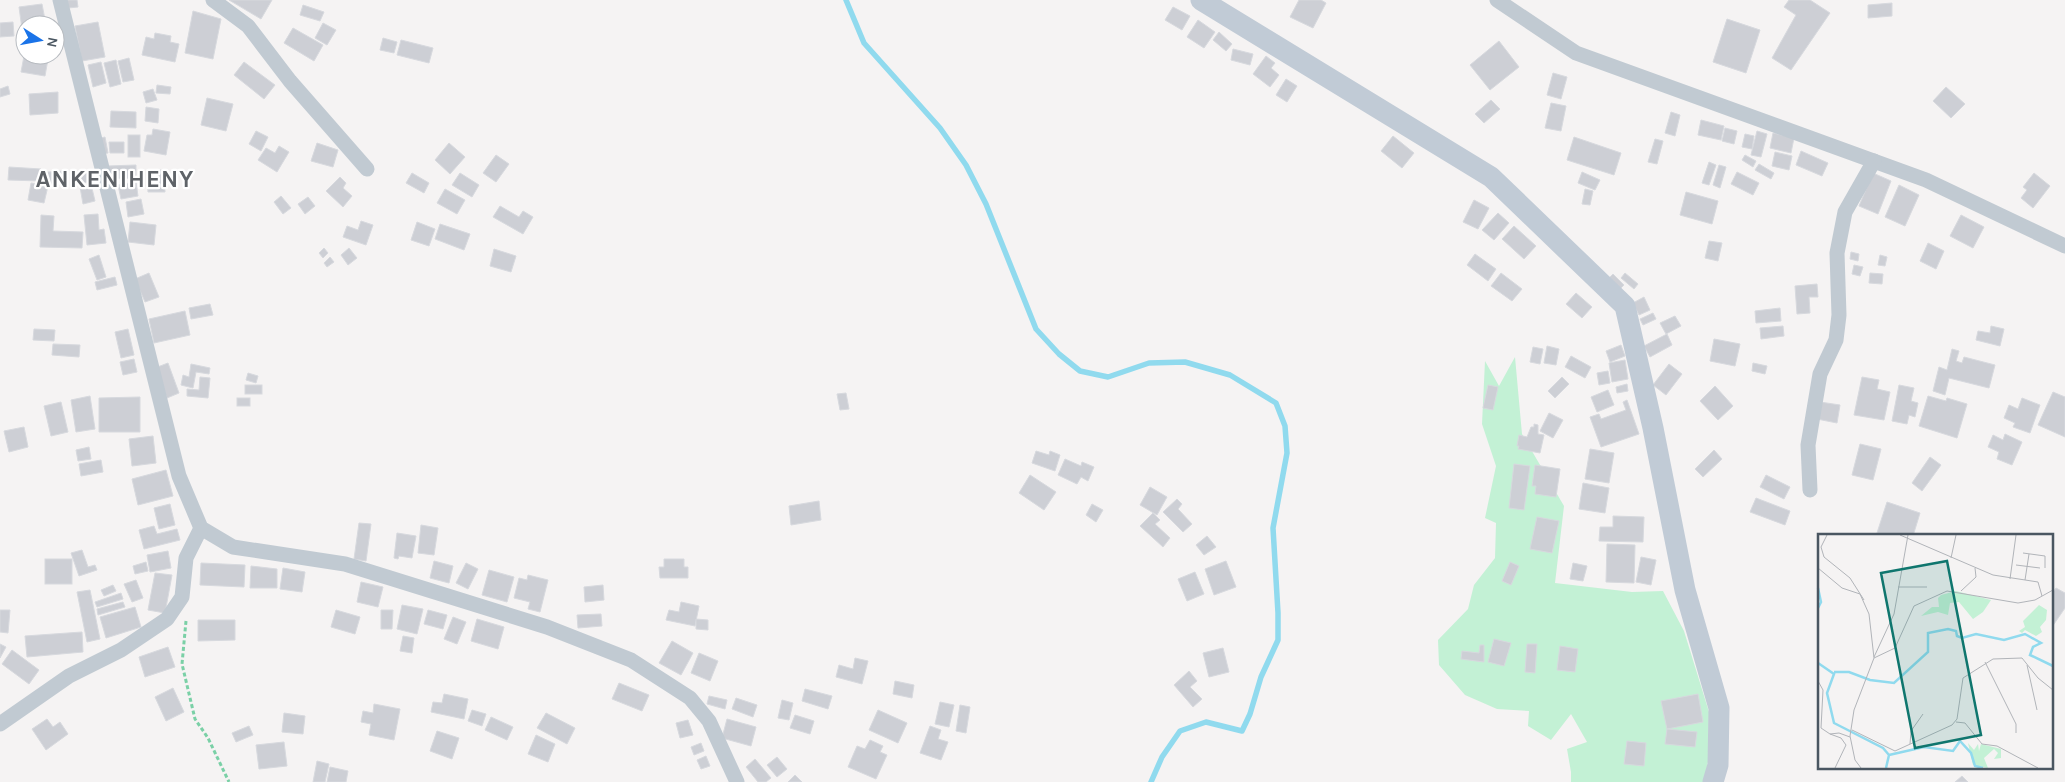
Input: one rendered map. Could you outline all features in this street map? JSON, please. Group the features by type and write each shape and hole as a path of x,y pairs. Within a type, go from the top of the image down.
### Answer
{"street":[{"path":"60,0 179,476 201,528 233,547 345,564 547,627 631,660 690,698 708,721 737,782"},
{"path":"213,0 248,26 290,81 367,170"},
{"path":"1201,0 1491,177 1625,306 1653,428 1685,590 1719,708 1718,765 1713,782"},
{"path":"1497,0 1576,53 1926,180 2065,246"},
{"path":"1810,490 1808,445 1820,374 1836,340 1839,315 1836,253 1844,212 1874,161"},
{"path":"0,724 68,676 121,650 167,619 182,597 186,558 201,528"}],"path":[{"path":"183,591 186,626 182,664 195,719 208,738 229,782"}],"green space":[{"path":"1515,357 1522,434 1564,506 1555,583 1632,592 1663,591 1684,631 1709,712 1708,762 1704,782 1571,782 1567,749 1587,742 1571,714 1551,740 1528,726 1529,711 1497,709 1465,695 1439,665 1438,640 1468,609 1474,585 1495,558 1496,523 1485,518 1496,466 1482,424 1485,361 1499,386"}],"building":[{"path":"67,0 77,0 78,7 68,8"},
{"path":"229,0 272,0 261,19"},
{"path":"1299,0 1321,0 1326,3 1313,28 1290,17"},
{"path":"1789,0 1810,0 1830,13 1791,70 1772,58 1796,15 1784,7"},
{"path":"1892,3 1892,16 1868,18 1868,5"},
{"path":"42,4 44,15 20,15 19,7"},
{"path":"303,5 324,12 320,21 300,15"},
{"path":"1173,7 1190,16 1182,30 1165,20"},
{"path":"193,11 221,19 213,59 185,53"},
{"path":"1727,19 1760,30 1746,73 1713,62"},
{"path":"1198,20 1215,32 1204,48 1187,37"},
{"path":"13,22 14,36 0,37 0,23"},
{"path":"98,22 105,57 82,61 75,26"},
{"path":"323,23 336,30 327,45 315,38"},
{"path":"293,28 323,45 314,61 284,43"},
{"path":"1219,32 1232,44 1226,51 1213,40"},
{"path":"155,33 171,36 170,42 179,44 175,62 142,55 146,37 154,39"},
{"path":"383,38 397,42 394,53 380,50"},
{"path":"401,40 433,48 429,63 397,55"},
{"path":"1499,41 1519,67 1490,90 1470,65"},
{"path":"1233,49 1253,54 1250,65 1231,60"},
{"path":"1266,56 1275,63 1271,68 1279,75 1270,87 1253,74"},
{"path":"129,58 134,80 123,82 118,61"},
{"path":"116,60 121,84 110,87 104,63"},
{"path":"101,62 106,83 93,87 88,65"},
{"path":"244,62 275,85 264,99 234,75"},
{"path":"22,65 47,65 45,76 21,72"},
{"path":"1553,73 1567,77 1561,99 1547,95"},
{"path":"1286,79 1297,86 1287,102 1276,95"},
{"path":"157,85 171,87 170,94 156,93"},
{"path":"8,86 10,94 0,97 0,89"},
{"path":"1946,87 1965,104 1951,118 1933,101"},
{"path":"153,89 157,100 146,103 143,92"},
{"path":"58,92 58,113 30,115 29,94"},
{"path":"207,98 233,104 226,131 201,125"},
{"path":"1491,100 1500,109 1484,123 1475,114"},
{"path":"1551,103 1566,106 1561,131 1545,128"},
{"path":"146,107 159,109 158,123 145,121"},
{"path":"111,111 136,112 136,128 110,127"},
{"path":"1671,112 1680,115 1675,136 1665,133"},
{"path":"1701,120 1724,126 1721,140 1698,135"},
{"path":"1725,128 1737,131 1734,144 1722,141"},
{"path":"153,129 170,132 166,155 144,151 147,135 152,135"},
{"path":"256,131 268,137 261,151 249,144"},
{"path":"1757,131 1767,134 1761,157 1751,155"},
{"path":"1773,133 1794,138 1791,153 1770,148"},
{"path":"1745,134 1754,136 1752,149 1742,147"},
{"path":"128,135 140,135 140,157 128,157"},
{"path":"1393,136 1414,153 1402,168 1381,151"},
{"path":"105,137 108,153 101,154 97,139"},
{"path":"1574,137 1621,153 1614,175 1567,160"},
{"path":"1655,139 1663,141 1657,164 1648,162"},
{"path":"109,142 124,142 124,153 110,153"},
{"path":"317,143 338,150 333,167 311,161"},
{"path":"449,143 465,157 450,174 435,160"},
{"path":"279,146 289,152 277,172 258,160 266,148 275,153"},
{"path":"1801,151 1828,163 1822,176 1796,165"},
{"path":"1775,152 1792,156 1789,170 1772,166"},
{"path":"496,155 509,164 496,182 483,173"},
{"path":"1745,155 1756,161 1753,167 1742,160"},
{"path":"1709,162 1716,165 1709,185 1702,183"},
{"path":"1759,164 1774,173 1771,179 1755,170"},
{"path":"136,165 136,178 108,179 108,166"},
{"path":"1719,165 1726,167 1720,188 1713,185"},
{"path":"9,167 41,169 41,181 8,180"},
{"path":"147,170 164,170 165,192 148,192"},
{"path":"65,171 66,183 48,184 47,172"},
{"path":"1582,172 1600,180 1595,190 1578,183"},
{"path":"1737,172 1759,183 1753,195 1731,184"},
{"path":"75,173 92,174 92,183 74,182"},
{"path":"412,173 429,183 424,193 406,183"},
{"path":"460,173 479,185 472,197 452,185"},
{"path":"1873,173 1891,181 1878,214 1859,206"},
{"path":"2034,173 2050,186 2033,208 2021,198 2027,190 2023,187"},
{"path":"340,177 346,183 343,188 352,196 343,207 326,191"},
{"path":"136,182 138,196 121,199 118,185"},
{"path":"31,183 48,186 44,203 28,200"},
{"path":"91,184 95,201 83,204 80,187"},
{"path":"1899,185 1919,195 1905,226 1885,217"},
{"path":"445,189 465,200 457,214 437,203"},
{"path":"1585,189 1593,191 1590,205 1582,204"},
{"path":"1686,192 1718,201 1712,224 1680,215"},
{"path":"281,196 291,208 283,214 274,202"},
{"path":"308,197 315,206 305,214 298,204"},
{"path":"141,199 144,214 128,217 126,202"},
{"path":"1474,200 1489,208 1478,229 1463,222"},
{"path":"500,206 519,217 523,211 533,217 523,234 493,217"},
{"path":"1498,213 1509,223 1494,240 1482,230"},
{"path":"98,214 99,230 104,229 106,243 87,245 84,215"},
{"path":"41,215 54,216 53,231 83,232 82,248 40,247"},
{"path":"1961,215 1984,227 1973,248 1950,236"},
{"path":"361,221 373,225 366,245 343,237 347,226 358,230"},
{"path":"130,222 156,225 154,245 128,242"},
{"path":"417,222 435,229 429,246 411,240"},
{"path":"440,224 470,234 464,250 435,239"},
{"path":"1514,226 1536,246 1524,259 1502,239"},
{"path":"1709,241 1722,243 1718,261 1705,258"},
{"path":"1928,243 1944,251 1936,269 1920,261"},
{"path":"324,248 328,253 323,258 319,253"},
{"path":"349,248 357,258 348,265 341,255"},
{"path":"494,249 516,256 511,272 490,266"},
{"path":"1851,252 1859,254 1858,261 1850,259"},
{"path":"1475,254 1496,269 1488,281 1467,265"},
{"path":"99,255 106,277 97,280 89,259"},
{"path":"1880,255 1887,257 1885,266 1878,265"},
{"path":"330,257 334,262 327,267 324,263"},
{"path":"1854,265 1863,267 1860,276 1852,274"},
{"path":"149,273 159,297 145,302 135,279"},
{"path":"1501,273 1522,289 1512,301 1491,286"},
{"path":"1625,273 1638,284 1634,289 1621,278"},
{"path":"1870,273 1883,274 1882,284 1869,283"},
{"path":"1613,274 1624,285 1617,292 1606,281"},
{"path":"115,277 117,285 97,290 95,282"},
{"path":"1817,284 1818,297 1809,297 1810,313 1797,314 1795,286"},
{"path":"1576,293 1592,307 1582,318 1566,304"},
{"path":"1644,297 1650,310 1639,315 1633,303"},
{"path":"210,304 213,315 191,319 189,308"},
{"path":"1780,308 1781,321 1756,323 1755,311"},
{"path":"185,311 190,335 154,343 149,319"},
{"path":"1653,313 1656,319 1643,325 1640,319"},
{"path":"1675,316 1681,326 1666,334 1660,323"},
{"path":"1783,326 1784,336 1761,339 1760,328"},
{"path":"1991,326 2004,329 2000,346 1976,340 1978,331 1990,333"},
{"path":"34,329 55,330 54,341 33,340"},
{"path":"128,329 134,355 121,358 115,332"},
{"path":"1667,334 1672,345 1650,357 1644,346"},
{"path":"1714,339 1740,344 1735,366 1710,361"},
{"path":"53,344 80,345 79,357 52,355"},
{"path":"1621,345 1625,356 1610,362 1606,351"},
{"path":"1547,346 1559,349 1556,365 1544,363"},
{"path":"1533,347 1543,349 1540,364 1530,362"},
{"path":"1952,349 1959,351 1956,361 1962,363 1964,357 1995,365 1989,388 1949,378 1945,395 1933,391 1939,367 1947,370"},
{"path":"1571,356 1591,367 1585,378 1565,367"},
{"path":"134,359 137,372 123,375 120,362"},
{"path":"1625,360 1628,379 1612,382 1609,363"},
{"path":"168,363 179,393 167,398 155,368"},
{"path":"1753,363 1767,366 1765,374 1752,371"},
{"path":"191,364 210,368 209,374 196,372 193,388 181,385 183,375 189,377"},
{"path":"1669,364 1682,374 1666,395 1653,385"},
{"path":"1608,371 1610,383 1599,385 1597,373"},
{"path":"248,373 258,376 256,383 246,380"},
{"path":"200,377 210,378 208,398 187,396 187,389 199,390"},
{"path":"1562,377 1569,384 1555,398 1548,391"},
{"path":"1862,377 1879,380 1877,389 1890,392 1884,420 1854,415"},
{"path":"1627,384 1628,391 1617,393 1616,387"},
{"path":"245,385 262,385 262,394 245,394"},
{"path":"1488,385 1498,387 1493,410 1483,408"},
{"path":"1899,385 1914,388 1911,401 1918,403 1915,417 1909,415 1907,424 1892,421"},
{"path":"1715,386 1733,406 1718,420 1700,401"},
{"path":"1608,390 1614,405 1597,412 1591,397"},
{"path":"2053,392 2065,397 2065,437 2038,425"},
{"path":"846,393 849,409 840,410 837,394"},
{"path":"90,396 95,429 76,432 71,400"},
{"path":"1928,396 1946,401 1947,398 1967,404 1957,438 1919,426"},
{"path":"140,397 140,432 99,432 99,398"},
{"path":"237,398 250,398 250,406 237,406"},
{"path":"2022,398 2040,405 2030,433 2013,427 2015,423 2004,418 2009,405 2018,409"},
{"path":"1627,400 1639,434 1601,447 1590,417 1599,414 1601,419 1626,410 1623,402"},
{"path":"61,402 68,432 51,436 44,406"},
{"path":"1820,402 1840,405 1837,423 1817,419"},
{"path":"1549,413 1563,420 1553,438 1540,431"},
{"path":"1534,424 1538,425 1538,434 1544,435 1540,453 1518,449 1519,435 1527,437"},
{"path":"24,427 28,447 9,452 4,431"},
{"path":"2005,434 2022,442 2012,465 1997,459 1999,452 1988,447 1993,435 2003,440"},
{"path":"153,436 156,463 132,466 129,439"},
{"path":"1860,444 1881,449 1873,480 1852,475"},
{"path":"89,447 91,459 78,461 76,450"},
{"path":"1590,449 1614,453 1609,483 1585,479"},
{"path":"1714,450 1722,459 1703,477 1695,469"},
{"path":"1036,451 1049,455 1050,451 1060,455 1055,471 1032,463"},
{"path":"1930,457 1941,465 1922,491 1912,483"},
{"path":"1065,459 1081,466 1082,462 1094,467 1088,481 1081,477 1077,484 1058,475"},
{"path":"101,460 103,472 81,476 79,464"},
{"path":"1514,464 1530,466 1524,510 1509,508"},
{"path":"1535,465 1560,469 1556,497 1535,494 1536,486 1532,486"},
{"path":"166,470 173,496 138,505 132,479"},
{"path":"1030,475 1056,492 1044,510 1019,493"},
{"path":"1766,475 1790,487 1784,499 1760,487"},
{"path":"1583,483 1609,488 1605,513 1579,509"},
{"path":"1150,487 1167,497 1157,515 1140,505"},
{"path":"1756,498 1790,511 1785,525 1750,512"},
{"path":"1177,499 1182,504 1178,509 1192,524 1183,532 1163,512"},
{"path":"819,501 821,520 791,525 789,506"},
{"path":"1887,502 1920,513 1914,534 1877,534"},
{"path":"170,504 175,525 159,529 154,508"},
{"path":"1092,504 1103,510 1096,522 1086,515"},
{"path":"1153,513 1160,520 1155,524 1170,538 1163,547 1140,526"},
{"path":"1613,516 1644,517 1643,542 1599,541 1600,527 1613,527"},
{"path":"1537,517 1559,521 1552,553 1530,549"},
{"path":"359,523 371,524 366,561 354,559"},
{"path":"421,525 438,528 434,555 418,553"},
{"path":"154,526 157,534 177,529 180,540 144,549 139,530"},
{"path":"397,533 416,536 412,558 399,556 398,559 394,558"},
{"path":"1207,536 1216,547 1204,555 1196,545"},
{"path":"1607,544 1635,545 1634,583 1606,582"},
{"path":"82,550 88,567 95,565 97,570 79,576 71,553"},
{"path":"168,551 171,568 150,572 147,555"},
{"path":"1641,557 1656,560 1651,585 1636,582"},
{"path":"45,559 72,559 72,584 45,584"},
{"path":"664,559 684,559 684,567 688,567 688,578 660,578 659,567 664,567"},
{"path":"434,561 453,566 449,583 430,578"},
{"path":"1226,561 1236,587 1214,595 1205,569"},
{"path":"146,562 148,571 135,574 133,566"},
{"path":"1510,562 1519,566 1511,585 1502,581"},
{"path":"201,563 245,565 244,587 200,585"},
{"path":"466,563 478,569 468,589 456,583"},
{"path":"1573,563 1587,566 1583,581 1570,579"},
{"path":"251,566 277,569 277,588 250,588"},
{"path":"283,568 305,572 302,592 280,589"},
{"path":"489,570 514,577 507,602 482,595"},
{"path":"1195,572 1204,594 1187,601 1178,579"},
{"path":"155,573 172,575 165,613 148,610"},
{"path":"528,575 548,580 540,612 528,609 530,602 514,598 519,578 527,580"},
{"path":"136,580 143,598 132,602 124,584"},
{"path":"361,582 383,587 378,607 357,602"},
{"path":"113,585 116,591 104,596 101,590"},
{"path":"603,585 604,600 585,602 584,587"},
{"path":"2056,588 2065,593 2065,608 2052,627 2052,594"},
{"path":"90,590 100,639 87,642 77,592"},
{"path":"121,593 123,599 97,607 95,602"},
{"path":"123,602 125,607 98,615 97,609"},
{"path":"681,602 699,606 695,626 666,620 669,610 679,612"},
{"path":"402,605 423,609 417,634 397,629"},
{"path":"135,607 141,627 106,638 100,617"},
{"path":"0,610 10,610 8,633 0,632"},
{"path":"336,610 360,617 355,634 331,627"},
{"path":"381,610 393,610 392,629 381,629"},
{"path":"428,610 447,615 443,629 424,624"},
{"path":"601,614 602,626 578,628 577,615"},
{"path":"453,617 466,622 457,644 444,639"},
{"path":"477,619 504,627 498,649 471,641"},
{"path":"696,619 708,620 708,630 696,629"},
{"path":"198,620 235,620 235,640 198,641"},
{"path":"82,632 83,652 27,657 25,636"},
{"path":"403,636 414,638 412,653 400,651"},
{"path":"1494,639 1511,643 1504,666 1488,662"},
{"path":"672,641 693,653 681,675 659,663"},
{"path":"0,644 6,647 0,658"},
{"path":"1527,644 1537,644 1535,673 1525,672"},
{"path":"1480,645 1484,645 1484,662 1461,659 1462,651 1479,653"},
{"path":"1560,646 1578,649 1575,672 1557,670"},
{"path":"168,647 175,667 145,677 139,657"},
{"path":"1223,648 1229,672 1209,677 1203,653"},
{"path":"12,650 39,670 29,684 2,664"},
{"path":"699,653 718,661 710,681 691,673"},
{"path":"855,658 868,661 862,684 836,677 839,665 853,669"},
{"path":"1189,671 1197,681 1190,687 1202,699 1193,707 1174,685"},
{"path":"895,681 914,685 912,698 893,694"},
{"path":"619,683 649,695 642,711 612,699"},
{"path":"173,688 184,712 166,721 155,697"},
{"path":"805,689 832,696 828,709 802,701"},
{"path":"444,694 468,699 464,719 431,712 433,702 442,703"},
{"path":"1698,694 1703,722 1667,729 1661,701"},
{"path":"709,696 727,700 725,709 707,704"},
{"path":"736,698 757,705 753,717 732,709"},
{"path":"782,700 793,703 789,720 778,718"},
{"path":"940,702 954,705 949,727 935,724"},
{"path":"374,704 400,709 394,740 369,735 371,724 361,722 363,711 373,713"},
{"path":"960,705 970,707 966,733 956,731"},
{"path":"472,710 486,714 482,726 468,721"},
{"path":"878,710 907,723 898,743 869,730"},
{"path":"284,713 305,716 303,734 282,732"},
{"path":"546,713 575,728 567,744 537,728"},
{"path":"795,715 814,721 810,734 790,728"},
{"path":"491,717 513,727 507,740 485,730"},
{"path":"47,719 53,727 60,722 68,734 46,750 32,729"},
{"path":"727,719 756,727 751,746 722,738"},
{"path":"688,720 693,735 680,738 676,723"},
{"path":"249,726 253,735 236,742 232,733"},
{"path":"930,726 941,730 938,739 948,742 941,760 920,753"},
{"path":"1667,729 1697,732 1695,747 1665,744"},
{"path":"437,731 459,738 452,759 430,751"},
{"path":"536,735 555,744 548,762 528,754"},
{"path":"870,740 883,746 880,752 887,755 876,779 848,767 857,746 865,749"},
{"path":"1627,741 1646,743 1644,766 1624,764"},
{"path":"284,742 287,766 259,769 256,745"},
{"path":"701,743 704,751 694,755 691,747"},
{"path":"706,756 710,766 701,769 697,760"},
{"path":"777,757 787,769 777,777 767,765"},
{"path":"755,759 771,778 766,782 758,782 746,767"},
{"path":"317,761 329,764 325,782 313,782"},
{"path":"330,767 348,771 346,782 327,782"},
{"path":"795,775 802,782 788,782"},
{"path":"1962,776 1968,782 1955,782"}],"waterway":[{"path":"846,0 864,43 940,128 966,165 986,204 1036,329 1059,354 1080,371 1108,377 1149,363 1185,362 1230,375 1276,403 1285,426 1287,453 1273,528 1278,640 1261,677 1250,714 1242,731 1206,722 1180,731 1162,757 1151,782"}],"district":[{"name":"ANKENIHENY","path":"115,179"}]}
